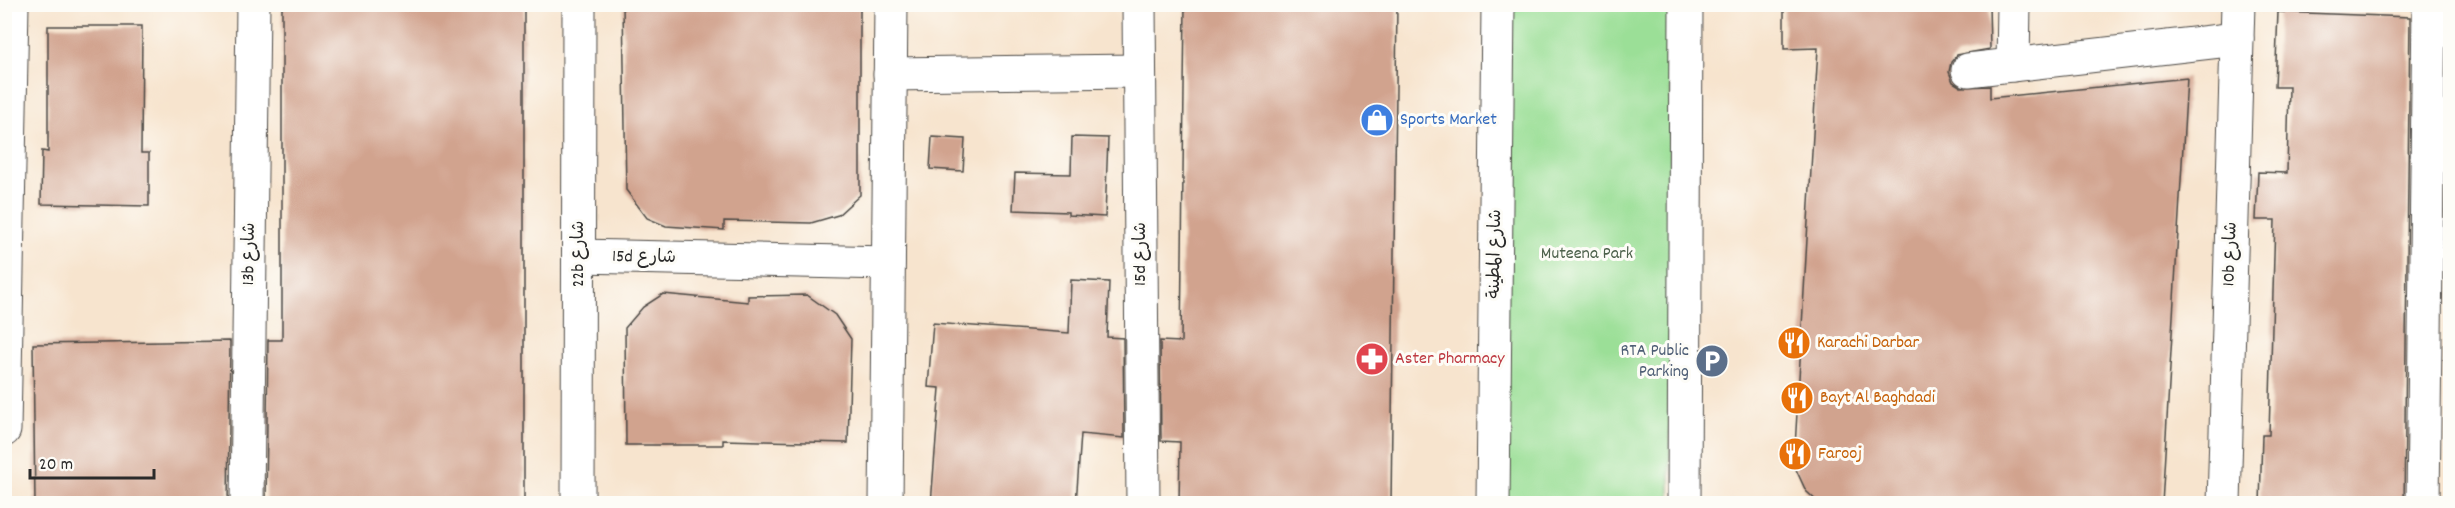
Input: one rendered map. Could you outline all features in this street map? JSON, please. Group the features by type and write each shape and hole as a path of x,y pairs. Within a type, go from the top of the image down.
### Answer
{"street":[{"path":"4,430 12,4"},
{"name":"13b شارع","path":"247,504 253,4"},
{"name":"22b شارع","path":"578,504 579,4"},
{"path":"886,504 891,4"},
{"name":"15d شارع","path":"1139,4 1143,504"},
{"name":"شارع المطينة","path":"1493,504 1498,4"},
{"path":"1684,504 1686,4"},
{"path":"2013,65 2014,4"},
{"name":"10b شارع","path":"2224,504 2238,4"},
{"path":"2423,504 2437,365 2439,128 2428,4"},
{"path":"1968,70 2237,39"},
{"path":"890,74 1139,71"},
{"name":"15d شارع","path":"579,256 888,263"}],"green space":[{"name":"Muteena Park","path":"1505,5 1671,5 1670,503 1504,504"}],"building":[{"path":"282,4 524,4 524,504 266,504 268,340 282,340"},
{"path":"623,4 860,4 860,195 838,215 811,223 724,221 724,230 666,226 647,218 626,190"},
{"path":"1185,4 1397,4 1391,504 1179,504 1180,442 1161,441 1160,341 1181,342"},
{"path":"1784,4 1989,4 1990,49 1957,55 1951,62 1949,72 1953,82 1961,87 1990,86 1990,98 2187,78 2162,504 1820,504 1806,491 1794,465 1818,48 1784,49"},
{"path":"2278,12 2410,17 2404,504 2260,504 2262,435 2269,435 2275,220 2256,220 2258,172 2287,173 2289,87 2275,87"},
{"path":"48,26 142,26 141,153 149,153 149,206 41,204 42,151 48,152"},
{"path":"932,137 965,139 963,171 930,169"},
{"path":"1072,137 1108,138 1105,217 1068,215 1068,212 1013,210 1015,173 1071,174"},
{"path":"1071,280 1109,282 1107,337 1123,338 1124,438 1081,434 1076,504 931,504 940,388 928,387 933,323 1069,333"},
{"path":"663,294 748,302 748,296 807,295 835,315 851,339 848,443 723,440 723,445 626,445 625,328 643,307"},
{"path":"230,341 228,504 35,504 33,344"}],"place":[{"name":"Sports Market","path":"1377,120"},
{"name":"Karachi Darbar","path":"1794,343"},
{"name":"Aster Pharmacy","path":"1372,359"},
{"name":"RTA Public Parking","path":"1712,361"},
{"name":"Bayt Al Baghdadi","path":"1797,398"},
{"name":"Farooj","path":"1795,454"}]}
